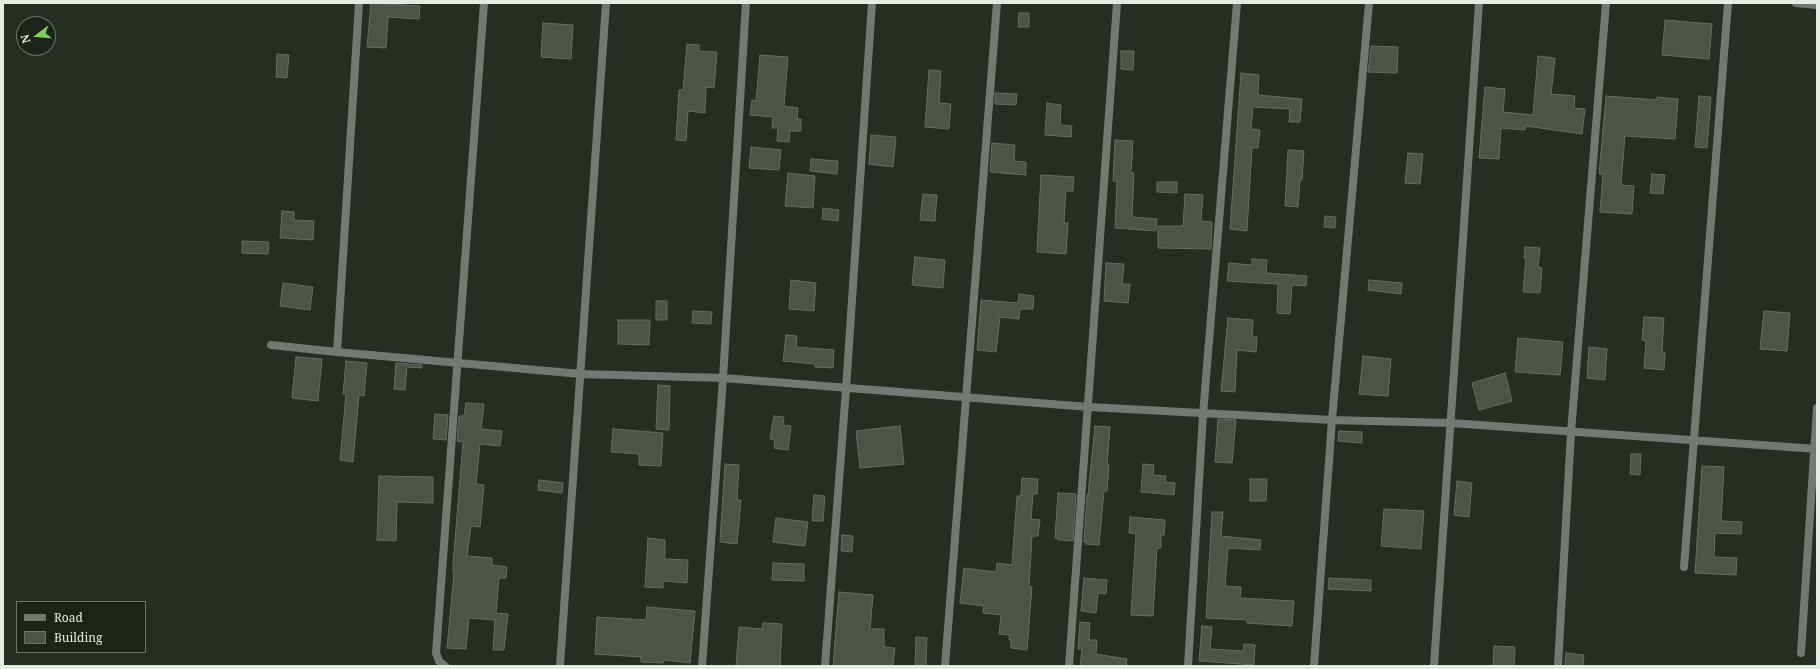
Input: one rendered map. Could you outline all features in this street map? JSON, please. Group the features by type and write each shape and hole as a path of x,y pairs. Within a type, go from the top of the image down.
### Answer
{"street":[{"path":"337,352 359,3"},
{"path":"445,666 439,661 436,653 459,364 484,3"},
{"path":"560,666 606,3"},
{"path":"702,666 746,3"},
{"path":"825,666 846,389 872,3"},
{"path":"945,666 997,3"},
{"path":"1069,666 1089,407 1117,3"},
{"path":"1188,666 1203,414 1237,3"},
{"path":"1314,666 1332,420 1369,3"},
{"path":"1434,666 1478,3"},
{"path":"1558,666 1571,432 1606,3"},
{"path":"1684,567 1728,3"},
{"path":"1796,3 1817,5"},
{"path":"271,345 459,364 581,374 722,378 1089,407 1332,420 1451,423 1815,449"},
{"path":"1801,653 1817,408"}],"building":[{"path":"371,3 420,6 419,19 388,17 386,48 367,47"},
{"path":"1019,13 1029,13 1029,27 1018,27"},
{"path":"1665,20 1712,24 1709,59 1662,55"},
{"path":"543,23 573,25 571,59 541,57"},
{"path":"687,44 699,45 699,51 717,52 714,88 706,87 705,113 688,111 686,141 676,140 679,90 683,90"},
{"path":"1371,46 1398,47 1397,73 1368,72"},
{"path":"1121,51 1134,51 1133,70 1121,69"},
{"path":"277,54 289,55 287,78 276,77"},
{"path":"760,55 788,57 784,106 798,108 797,119 801,119 801,131 790,131 789,142 777,141 778,128 772,128 773,117 750,115 752,100 756,101"},
{"path":"1538,56 1555,58 1551,94 1575,96 1574,108 1585,109 1582,134 1526,126 1525,130 1501,128 1499,159 1479,158 1485,87 1505,89 1503,112 1533,115"},
{"path":"929,70 941,71 939,103 951,104 949,129 925,127"},
{"path":"1241,73 1259,75 1258,95 1302,99 1300,122 1289,122 1290,109 1253,107 1251,129 1260,130 1258,148 1252,148 1247,231 1230,229"},
{"path":"995,93 1017,94 1016,105 995,104"},
{"path":"1606,96 1657,100 1657,97 1678,99 1675,139 1625,136 1621,185 1634,186 1632,214 1600,212 1603,174 1599,174"},
{"path":"1699,96 1711,97 1707,148 1695,147"},
{"path":"1047,103 1061,105 1060,125 1072,126 1071,137 1045,135"},
{"path":"871,135 896,137 893,167 869,164"},
{"path":"1115,140 1133,141 1131,173 1134,173 1132,217 1157,219 1156,231 1115,228 1117,181 1113,181"},
{"path":"992,143 1015,145 1014,161 1026,162 1026,175 990,172"},
{"path":"751,147 781,150 779,170 749,168"},
{"path":"1288,150 1304,151 1298,207 1285,206"},
{"path":"1408,153 1423,154 1420,184 1405,183"},
{"path":"811,159 838,161 837,174 810,171"},
{"path":"788,173 815,176 813,208 785,206"},
{"path":"1652,174 1665,175 1663,194 1650,193"},
{"path":"1041,175 1074,177 1073,191 1066,191 1064,223 1068,223 1066,254 1037,252"},
{"path":"1157,182 1177,182 1177,193 1157,192"},
{"path":"923,194 937,195 935,221 920,220"},
{"path":"1185,194 1203,195 1201,221 1212,222 1211,249 1158,248 1158,226 1183,226"},
{"path":"823,208 839,210 838,221 822,219"},
{"path":"282,211 294,212 294,220 314,221 313,240 280,238"},
{"path":"1325,216 1336,217 1335,228 1324,227"},
{"path":"242,241 269,242 268,254 242,253"},
{"path":"1525,247 1540,248 1538,267 1542,268 1540,293 1523,292 1526,258 1524,258"},
{"path":"915,257 945,260 943,288 912,285"},
{"path":"1252,259 1267,260 1266,273 1307,276 1306,286 1292,285 1290,314 1277,313 1278,284 1227,281 1229,263 1252,265"},
{"path":"1106,263 1124,264 1122,284 1130,284 1128,303 1104,301"},
{"path":"791,280 816,283 814,311 789,309"},
{"path":"1369,280 1402,283 1401,294 1368,290"},
{"path":"283,283 313,287 310,310 280,306"},
{"path":"1019,294 1034,296 1033,309 1020,309 1019,319 1000,317 996,352 977,350 981,300 1018,303"},
{"path":"656,301 667,301 667,320 656,320"},
{"path":"693,311 712,312 711,324 692,323"},
{"path":"1764,311 1790,313 1787,351 1760,349"},
{"path":"1644,317 1664,318 1662,352 1665,352 1664,370 1644,368 1646,341 1642,340"},
{"path":"1228,318 1253,320 1252,337 1257,337 1256,352 1237,350 1235,392 1221,391"},
{"path":"618,320 650,320 649,345 618,344"},
{"path":"786,335 797,336 796,347 834,350 833,368 815,367 815,364 783,361"},
{"path":"1518,338 1563,342 1560,375 1515,372"},
{"path":"1589,347 1607,349 1605,380 1587,378"},
{"path":"1363,356 1391,359 1388,396 1359,394"},
{"path":"296,357 322,359 318,401 292,398"},
{"path":"346,361 367,363 364,396 359,395 353,462 340,460 346,394 343,394"},
{"path":"396,363 422,365 422,368 407,367 405,390 394,389"},
{"path":"1505,373 1512,401 1479,410 1472,383"},
{"path":"658,385 670,386 669,430 656,429"},
{"path":"466,403 484,404 481,429 502,431 500,446 480,444 476,484 484,485 480,527 471,526 467,556 492,558 492,565 507,567 506,578 499,578 496,613 508,614 504,650 493,650 495,620 469,618 466,649 447,648 463,442 457,441 459,416 464,416"},
{"path":"435,414 448,415 446,440 433,439"},
{"path":"774,416 784,417 783,425 791,426 788,450 774,448 775,440 770,439"},
{"path":"1218,419 1236,420 1232,463 1215,462"},
{"path":"900,426 904,464 860,468 856,431"},
{"path":"1095,426 1110,427 1107,465 1109,465 1107,491 1104,491 1099,545 1086,544 1086,542 1084,542 1087,495"},
{"path":"613,429 663,433 661,466 639,465 639,454 611,452"},
{"path":"1339,431 1362,432 1362,443 1338,441"},
{"path":"1631,454 1641,454 1640,475 1630,474"},
{"path":"725,464 739,465 737,500 741,500 737,544 720,542"},
{"path":"1143,464 1154,465 1153,475 1166,476 1165,482 1175,483 1174,495 1141,492"},
{"path":"1702,466 1724,467 1721,521 1742,522 1741,534 1715,533 1714,557 1737,558 1736,575 1695,573"},
{"path":"379,476 433,477 433,503 397,502 396,541 377,540"},
{"path":"1022,478 1038,479 1037,494 1033,494 1031,519 1040,520 1038,536 1032,536 1029,586 1032,587 1027,650 1011,648 1011,640 1009,640 1010,635 999,634 1001,615 983,613 984,606 960,603 964,568 996,572 997,563 1012,565 1017,496 1021,496"},
{"path":"1250,479 1267,479 1266,501 1250,501"},
{"path":"539,480 563,483 562,493 538,490"},
{"path":"1457,481 1472,483 1469,517 1454,515"},
{"path":"1058,493 1076,494 1073,541 1058,540 1058,538 1055,538"},
{"path":"814,495 825,496 823,521 812,521"},
{"path":"1384,509 1424,511 1421,549 1381,546"},
{"path":"1212,512 1223,512 1221,536 1261,540 1260,550 1228,548 1225,586 1241,587 1240,598 1294,601 1292,626 1247,623 1247,620 1206,618"},
{"path":"1130,517 1165,520 1164,535 1161,535 1161,548 1157,548 1153,616 1131,615 1136,534 1129,533"},
{"path":"776,518 808,522 805,546 773,542"},
{"path":"842,535 853,536 852,552 841,551"},
{"path":"648,538 665,540 665,559 688,560 687,583 663,581 663,588 645,587"},
{"path":"773,563 804,564 804,581 772,580"},
{"path":"1084,578 1107,580 1106,594 1098,593 1096,613 1081,611"},
{"path":"1329,578 1371,580 1371,591 1328,589"},
{"path":"839,592 873,595 870,629 884,629 884,647 895,648 893,666 833,666"},
{"path":"647,607 695,611 690,663 664,660 663,663 641,662 641,657 595,654 597,617 646,620"},
{"path":"1080,622 1090,623 1089,640 1097,640 1096,654 1127,659 1126,666 1080,666 1082,649 1078,649"},
{"path":"763,623 782,624 780,666 736,666 739,627 762,629"},
{"path":"1202,626 1212,627 1210,649 1243,651 1244,644 1255,645 1254,665 1199,661"},
{"path":"916,637 927,638 926,666 915,666"},
{"path":"1494,646 1515,647 1514,666 1493,666"},
{"path":"1566,653 1584,655 1583,666 1565,666"}]}
